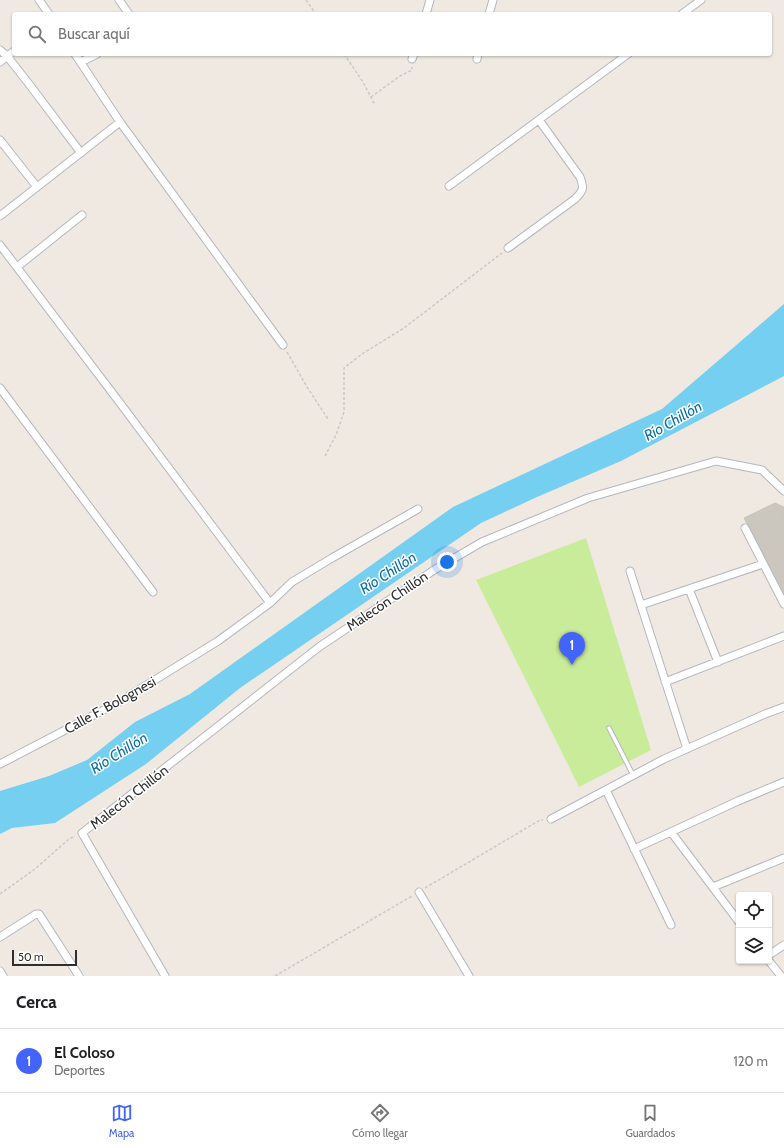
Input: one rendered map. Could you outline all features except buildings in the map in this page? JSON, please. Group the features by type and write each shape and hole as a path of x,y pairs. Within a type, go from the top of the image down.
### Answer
{"street":[{"path":"39,0 47,12"},
{"path":"119,0 128,12"},
{"path":"427,12 430,0"},
{"path":"490,12 493,0"},
{"path":"685,12 701,0"},
{"path":"0,50 7,56 81,153"},
{"path":"0,62 12,52"},
{"path":"76,56 120,122 283,345"},
{"path":"81,62 93,56"},
{"path":"449,186 625,56"},
{"path":"508,248 575,199 581,193 583,187 580,177 539,120"},
{"path":"0,216 120,122"},
{"path":"0,140 37,187"},
{"path":"16,267 82,215"},
{"path":"0,245 270,603"},
{"path":"0,388 153,592"},
{"name":"Malecón Chillón","path":"82,833 319,647 434,570 482,542 588,498 716,461 762,470 784,492"},
{"name":"Calle F. Bolognesi","path":"0,764 119,702 218,641 270,603 292,582 418,509"},
{"path":"745,528 784,604"},
{"path":"641,605 763,564"},
{"path":"630,571 686,749"},
{"path":"689,589 718,662"},
{"path":"665,682 784,636"},
{"path":"551,819 664,759 784,707"},
{"path":"634,849 738,801 784,782"},
{"path":"606,790 671,925"},
{"path":"672,832 736,918"},
{"path":"82,833 165,976"},
{"path":"713,887 784,858"},
{"path":"419,892 469,976"},
{"path":"0,937 36,914 39,914 79,976"},
{"path":"772,953 784,945"},
{"path":"771,964 781,976"},
{"path":"0,971 3,976"}],"lane":[{"path":"609,728 633,775"}],"path":[{"path":"306,0 315,12"},
{"path":"345,56 363,82 375,105"},
{"path":"371,98 400,76 412,70 413,56"},
{"path":"325,456 336,435 344,412 344,368 362,354 404,328 508,248"},
{"path":"283,345 307,387 328,419"},
{"path":"0,894 35,869 69,839 82,833"}],"green space":[{"path":"586,538 651,750 579,787 476,580"}],"water":[{"name":"Río Chillón","path":"784,304 784,376 621,461 481,523 240,688 146,764 55,823 12,828 0,834 0,791 49,776 87,760 135,722 190,694 453,507 662,409"}],"place":[{"name":"El Coloso","path":"572,665"}]}
